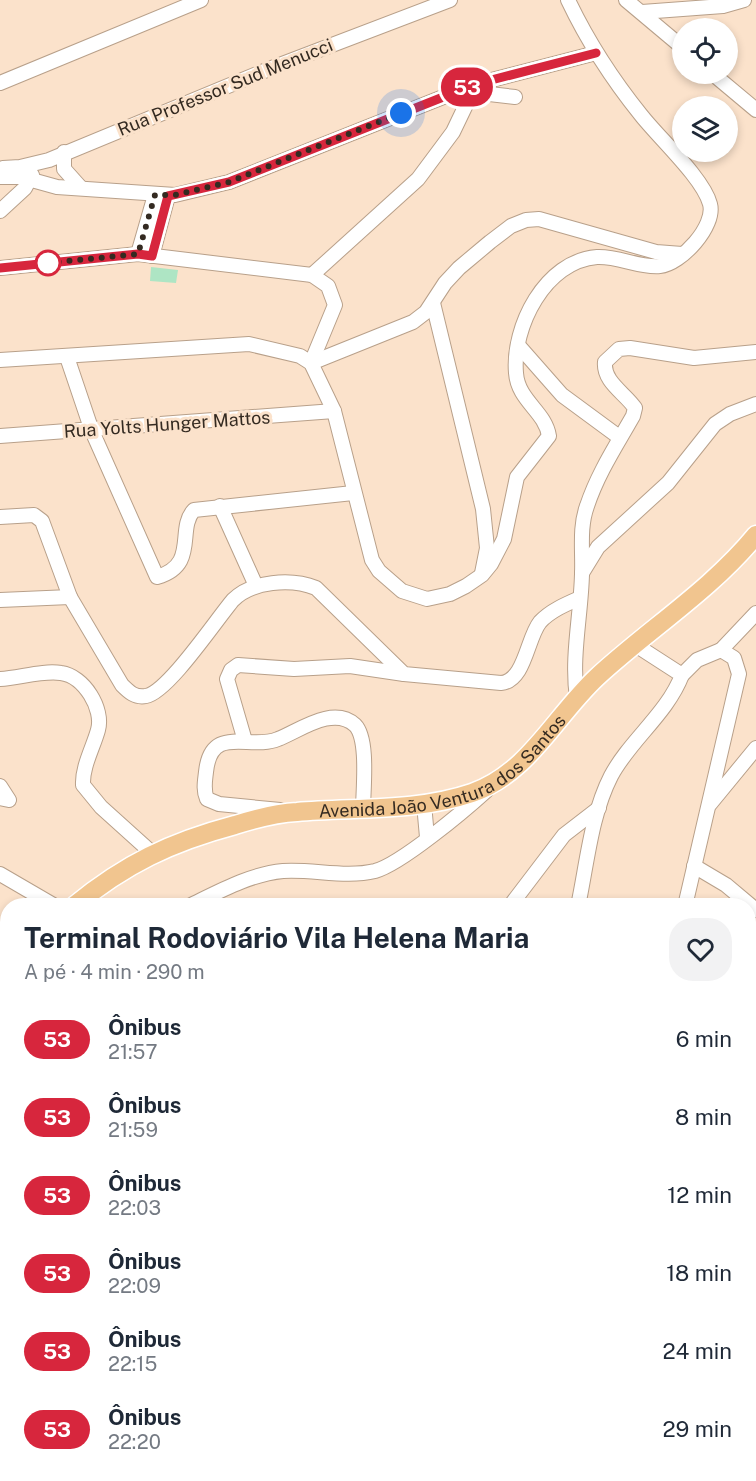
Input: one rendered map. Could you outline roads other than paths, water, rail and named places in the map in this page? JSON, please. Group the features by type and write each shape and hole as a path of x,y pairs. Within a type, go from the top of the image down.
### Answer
{"main road":[{"name":"Avenida João Ventura dos Santos","path":"84,898 112,876 152,853 207,832 294,812 363,810 424,804 493,785 518,767 577,698 634,644 717,576 756,535"}],"street":[{"path":"0,83 201,0"},
{"name":"Rua Professor Sud Menucci","path":"0,168 36,163 258,73 450,0"},
{"path":"0,360 249,344 291,353 311,363 334,411 353,493 372,560 385,577 402,591 427,599 436,598 466,586 482,575 504,539 517,477 549,436 544,420 531,407 518,385 518,345 534,301 563,271 579,262 596,257 662,266 669,264 697,242 706,228 711,206 699,184 642,116 596,53 568,0"},
{"path":"626,0 672,38"},
{"path":"642,12 723,6 744,0"},
{"path":"0,177 21,177 57,187 162,195 229,182 474,88 596,53"},
{"path":"725,84 756,110"},
{"path":"474,88 514,97"},
{"path":"312,275 418,179 449,138 474,88"},
{"path":"64,152 64,169 81,188"},
{"path":"0,211 30,181 36,163"},
{"path":"145,255 162,195"},
{"path":"311,363 413,322 426,312 459,268 511,226 526,220 539,219 656,252 682,254"},
{"path":"0,268 145,255 312,275 328,286 335,305 311,363"},
{"path":"433,303 485,518 487,548 482,575"},
{"path":"518,345 562,394 620,437"},
{"path":"577,698 574,677 582,573 581,533 586,508 598,476 633,416 635,408 609,380 604,370 605,362 619,349 630,348 694,358 756,352"},
{"path":"67,357 92,431 157,577 172,569 183,556 193,511 220,506 353,493"},
{"path":"582,573 598,547 668,483 715,424 729,414 756,404"},
{"name":"Rua Yolts Hunger Mattos","path":"0,436 92,431 334,411"},
{"path":"220,506 256,586"},
{"path":"0,517 34,515 42,521 70,597 122,685 135,696 143,697 166,684 233,600 246,589 256,586 299,584 316,588 404,674"},
{"path":"0,600 70,597"},
{"path":"245,741 227,679 231,670 238,665 294,669 350,666 404,674 506,683 517,672 533,633 541,621 580,598"},
{"path":"580,898 599,808 611,776 674,692 682,675 697,660 721,650 756,613"},
{"path":"634,644 682,675"},
{"path":"687,898 739,674 734,658 721,650"},
{"path":"0,679 59,672 73,677 93,699 98,709 99,728 83,785 101,807 152,853"},
{"path":"294,812 219,804 207,799 204,788 210,758 220,744 229,741 270,743 324,719 348,720 360,732 363,740 363,810"},
{"path":"707,808 756,748"},
{"path":"206,898 232,886 280,871 374,871 401,858 493,785"},
{"path":"0,786 9,800 0,798"},
{"path":"424,804 427,837"},
{"path":"516,898 564,835 599,808"},
{"path":"694,866 726,885 742,898"},
{"path":"0,874 41,898"}]}
